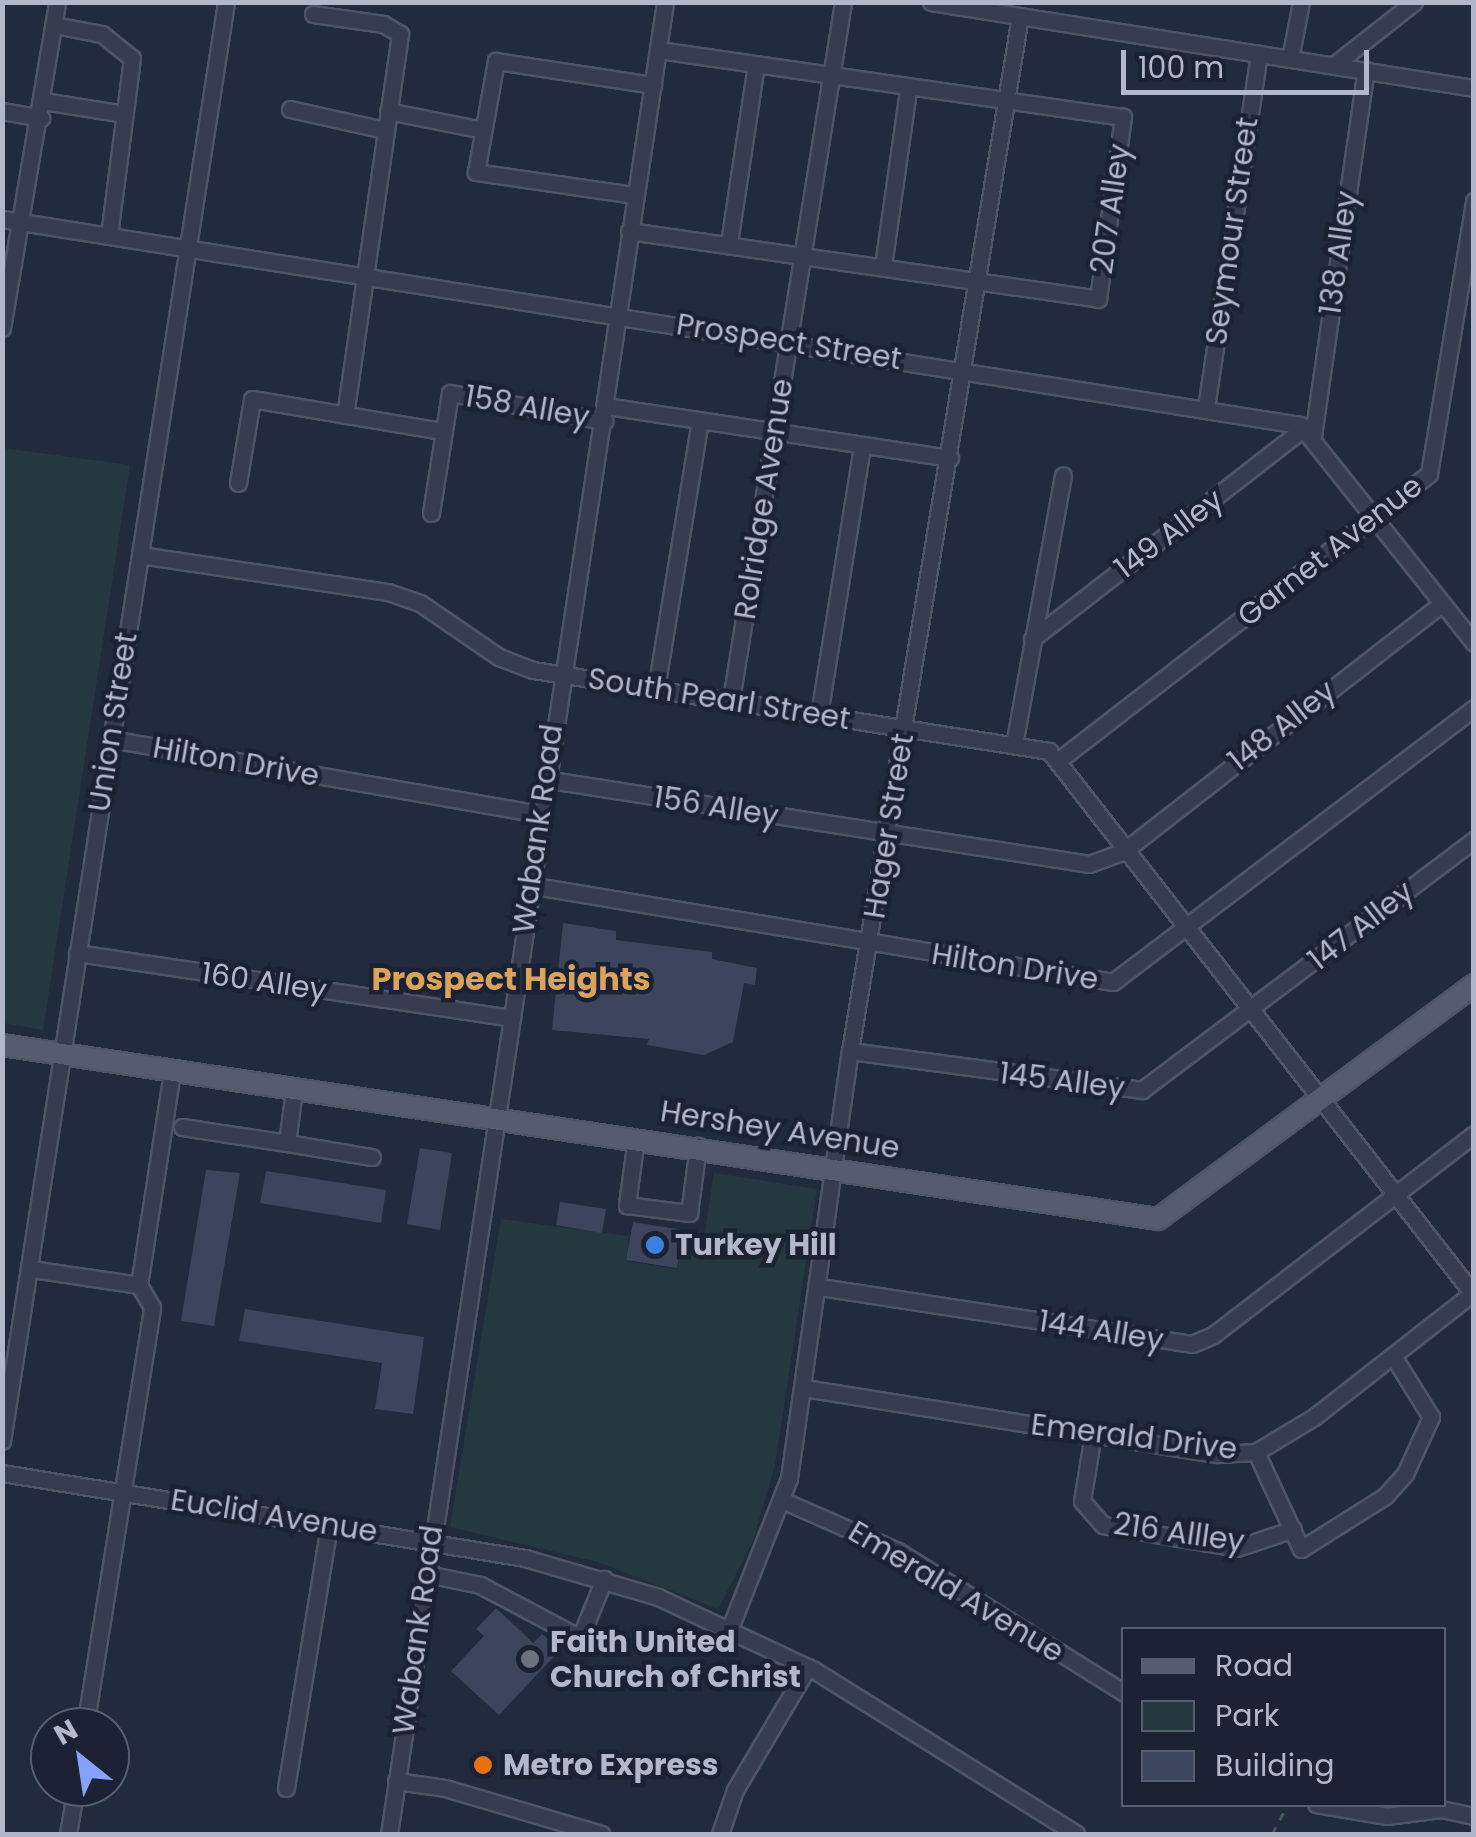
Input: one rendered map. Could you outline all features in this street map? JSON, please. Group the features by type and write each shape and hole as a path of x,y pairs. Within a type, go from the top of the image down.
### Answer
{"main road":[{"name":"Hershey Avenue","path":"2,1045 494,1121 698,1146 1158,1219 1474,985"}],"street":[{"path":"4,329 58,2"},
{"name":"Union Street","path":"2,1441 8,1368 31,1269 59,1054 190,248 226,2"},
{"name":"Wabank Road","path":"390,1834 544,779 605,414 634,195 666,2"},
{"name":"Rolridge Avenue","path":"732,700 843,2"},
{"path":"931,2 1474,88"},
{"path":"1290,59 1301,2"},
{"path":"1334,65 1414,2"},
{"path":"313,14 396,28 346,415"},
{"name":"Hager Street","path":"730,1628 784,1501 820,1288 850,1052 889,834 1020,16"},
{"path":"54,26 102,34 128,51 108,235"},
{"path":"659,50 1005,102"},
{"name":"Seymour Street","path":"1206,408 1259,54"},
{"path":"634,195 476,172 483,130 496,62 653,85"},
{"path":"728,243 756,66"},
{"name":"138 Alley","path":"1309,432 1366,70"},
{"path":"883,266 908,90"},
{"name":"207 Alley","path":"979,282 1098,298 1101,280 1124,117 1005,102"},
{"path":"290,109 384,130"},
{"path":"2,111 124,114"},
{"path":"388,111 483,130"},
{"name":"Garnet Avenue","path":"1059,760 1433,468 1474,201"},
{"name":"Prospect Street","path":"2,219 1206,408 1309,432"},
{"path":"630,231 804,252 979,282"},
{"name":"158 Alley","path":"430,513 450,394 605,414"},
{"path":"238,484 252,399 442,431"},
{"path":"605,414 774,430 950,458"},
{"path":"656,689 700,421"},
{"path":"1309,432 1474,643"},
{"name":"149 Alley","path":"1032,639 1309,432"},
{"path":"819,714 862,447"},
{"path":"1014,745 1063,475"},
{"name":"South Pearl Street","path":"140,555 388,592 444,616 512,664 561,675 1014,745 1059,760"},
{"name":"148 Alley","path":"1124,852 1442,603"},
{"name":"Hilton Drive","path":"529,886 1113,982 1474,708"},
{"name":"Hilton Drive","path":"110,739 540,814"},
{"path":"1059,760 1124,852 1473,1293"},
{"name":"156 Alley","path":"544,779 1089,864 1124,852"},
{"name":"147 Alley","path":"1250,1013 1474,840"},
{"name":"160 Alley","path":"77,953 512,1018"},
{"name":"145 Alley","path":"850,1052 1142,1090 1250,1013"},
{"path":"88,1707 152,1307 139,1285 172,1072"},
{"path":"287,1143 294,1090"},
{"path":"182,1127 372,1158"},
{"name":"144 Alley","path":"820,1288 1192,1344 1213,1335 1474,1134"},
{"path":"636,1138 628,1205 658,1209 689,1213 698,1146"},
{"path":"31,1269 139,1285"},
{"name":"Emerald Drive","path":"804,1388 1218,1454 1256,1452 1314,1418 1473,1293"},
{"path":"1256,1452 1301,1548 1398,1485 1428,1428 1430,1409 1393,1356"},
{"name":"216 Allley","path":"1093,1434 1082,1501 1103,1525 1238,1548 1292,1529"},
{"name":"Euclid Avenue","path":"2,1474 432,1540 604,1579 730,1628 808,1667 1076,1834"},
{"name":"Emerald Avenue","path":"784,1501 898,1551 1121,1691"},
{"path":"286,1788 330,1525"},
{"path":"427,1574 480,1585 580,1638 604,1579"},
{"path":"720,1834 735,1790 808,1667"},
{"path":"396,1781 445,1788 601,1834"},
{"path":"68,1834 73,1807"},
{"path":"1334,1807 1387,1816 1441,1809 1474,1816"}],"path":[{"path":"1272,1834 1286,1807"}],"green space":[{"path":"3,448 130,465 43,1030 3,1023"},
{"path":"714,1173 817,1189 775,1465 753,1541 718,1609 598,1562 450,1527 501,1219 629,1236 626,1261 677,1269 681,1249 702,1251"}],"building":[{"path":"563,923 616,931 616,940 712,952 712,959 757,968 755,985 744,983 733,1042 704,1055 647,1045 649,1039 552,1030"},
{"path":"420,1148 452,1153 440,1230 407,1224"},
{"path":"206,1170 240,1173 214,1326 181,1321"},
{"path":"266,1171 386,1190 381,1223 260,1203"},
{"path":"560,1202 606,1209 602,1233 556,1225"},
{"name":"Turkey Hill","path":"633,1222 683,1230 677,1268 626,1260"},
{"path":"245,1309 424,1337 413,1414 375,1409 382,1363 239,1341"},
{"name":"Faith United Church of Christ","path":"496,1608 533,1643 542,1634 560,1650 499,1715 451,1671 484,1636 476,1629"}],"place":[{"name":"Turkey Hill","path":"655,1245"},
{"name":"Faith United Church of Christ","path":"530,1659"},
{"name":"Metro Express","path":"483,1765"}],"district":[{"name":"Prospect Heights","path":"511,979"}]}
